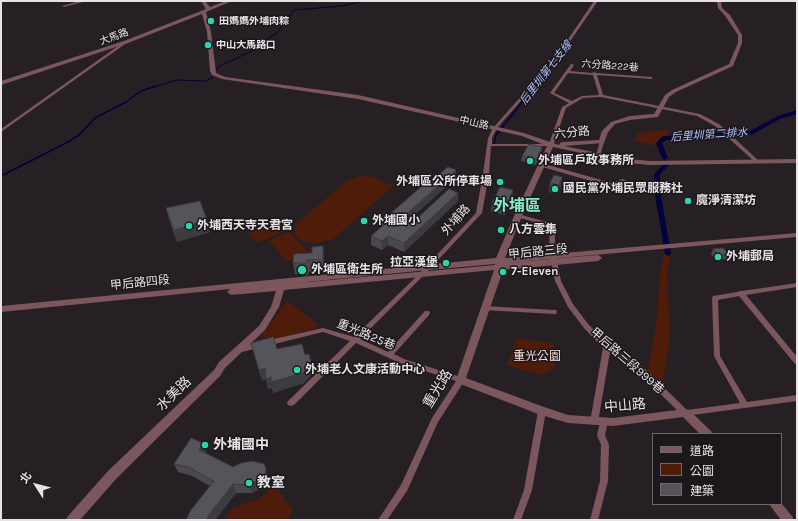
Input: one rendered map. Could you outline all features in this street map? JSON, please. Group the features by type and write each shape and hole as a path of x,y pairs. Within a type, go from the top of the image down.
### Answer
{"street":[{"path":"64,6 84,1"},
{"name":"中山路","path":"203,1 206,10 213,71 214,74 219,76 358,97 524,135 551,145 598,156 628,161 650,163 797,161"},
{"name":"大馬路","path":"1,83 126,42 230,1"},
{"name":"外埔路","path":"291,403 421,275 479,213 486,174 490,138 495,128 557,58 596,1"},
{"name":"六分路","path":"499,265 518,216 551,145 602,142 605,130 613,123 630,118 656,116 667,96 674,91 731,65 740,43 740,35 728,16 720,8 719,1"},
{"path":"1,131 126,42"},
{"path":"571,102 552,93 572,65"},
{"name":"六分路222巷","path":"567,72 651,78"},
{"path":"594,74 601,96"},
{"path":"489,145 551,145 564,107 582,97 601,96 661,106 706,118 757,161"},
{"path":"598,156 602,142"},
{"path":"542,165 612,185 622,181 651,189"},
{"name":"甲后路三段999巷","path":"518,216 552,225 554,259 558,281 570,305 586,326 607,347 642,371 706,433"},
{"name":"甲后路三段","path":"282,285 421,275 554,259 797,235"},
{"name":"甲后路三段","path":"554,259 797,240"},
{"name":"甲后路三段","path":"282,285 428,267 499,265"},
{"name":"重光路","path":"384,519 404,488 435,420 461,380 476,340 484,308 499,265"},
{"name":"甲后路四段","path":"1,309 282,285"},
{"name":"甲后路四段","path":"1,314 282,285"},
{"name":"水美路","path":"72,520 112,475 262,328 275,307 282,285"},
{"path":"745,405 717,356 715,298 797,285"},
{"path":"740,293 797,362"},
{"path":"484,308 554,312"},
{"path":"389,355 426,312"},
{"name":"重光路25巷","path":"238,350 323,330 356,340 402,361 461,380"},
{"path":"594,520 604,481 605,445 601,435 599,422 607,347"},
{"name":"中山路","path":"461,380 542,411 568,419 599,422 685,413 797,398"},
{"path":"517,520 528,490 542,411"},
{"path":"776,505 788,520"}],"green space":[{"path":"666,129 670,137 658,140 657,146 635,141 637,134"},
{"path":"359,176 373,177 383,182 385,186 389,183 394,185 333,239 318,243 303,241 297,238 294,233 296,224 347,181"},
{"path":"272,223 281,233 257,243 248,233"},
{"path":"289,232 308,252 287,261 269,241"},
{"path":"664,254 671,255 667,272 670,340 662,387 647,372 656,328 660,276"},
{"path":"287,301 319,325 313,329 267,341 262,335"},
{"name":"重光公園","path":"517,338 554,344 554,367 542,375 507,365"},
{"path":"274,484 293,511 287,520 224,520 234,507 239,507 241,504 256,500 263,496"}],"building":[{"path":"529,144 542,147 537,159 522,156"},
{"path":"448,167 456,170 401,219 412,223 449,189 458,193 404,243 388,236 382,241 371,236 386,223 382,221 429,180 431,181"},
{"path":"554,175 562,177 559,185 550,183"},
{"path":"500,187 513,190 506,206 492,203"},
{"path":"200,201 207,220 174,230 166,208"},
{"path":"323,246 323,259 307,260 307,263 293,263 294,254 312,253 312,247"},
{"path":"723,248 728,254 718,255 713,249"},
{"path":"273,337 277,349 302,344 305,355 309,354 311,363 303,373 271,382 271,377 266,379 265,368 259,370 251,343"},
{"path":"191,438 203,443 199,450 233,467 241,463 252,461 264,464 266,469 265,474 261,479 249,485 233,484 208,516 207,520 186,520 191,510 214,481 188,467 174,464"}],"waterway":[{"path":"153,87 177,80 205,81 212,78 218,67 258,48 263,41 276,34 294,10 342,6 364,1"},
{"name":"后里圳第七支線","path":"559,57 598,1"},
{"name":"后里圳第七支線","path":"534,87 551,67"},
{"name":"后里圳第七支線","path":"494,144 496,135 535,86"},
{"path":"1,176 66,143 79,135 95,118 126,102 141,91 153,87"},
{"name":"后里圳第二排水","path":"665,158 659,143 664,138 751,133 780,117 797,112"},
{"name":"后里圳第二排水","path":"667,164 657,174 657,189 668,254"}],"place":[{"name":"田媽媽外埔肉粽","path":"211,21"},
{"name":"中山大馬路口","path":"208,45"},
{"name":"外埔區戶政事務所","path":"530,161"},
{"name":"外埔區公所停車場","path":"500,182"},
{"name":"國民黨外埔民眾服務社","path":"555,189"},
{"name":"魔淨清潔坊","path":"688,201"},
{"name":"外埔國小","path":"364,221"},
{"name":"外埔西天寺天君宮","path":"189,226"},
{"name":"八方雲集","path":"501,230"},
{"name":"外埔郵局","path":"718,257"},
{"name":"拉亞漢堡","path":"446,263"},
{"name":"外埔區衛生所","path":"302,270"},
{"name":"7-Eleven","path":"503,272"},
{"name":"外埔老人文康活動中心","path":"297,370"},
{"name":"外埔國中","path":"205,445"},
{"name":"教室","path":"249,483"}],"district":[{"name":"外埔區","path":"517,206"}]}
